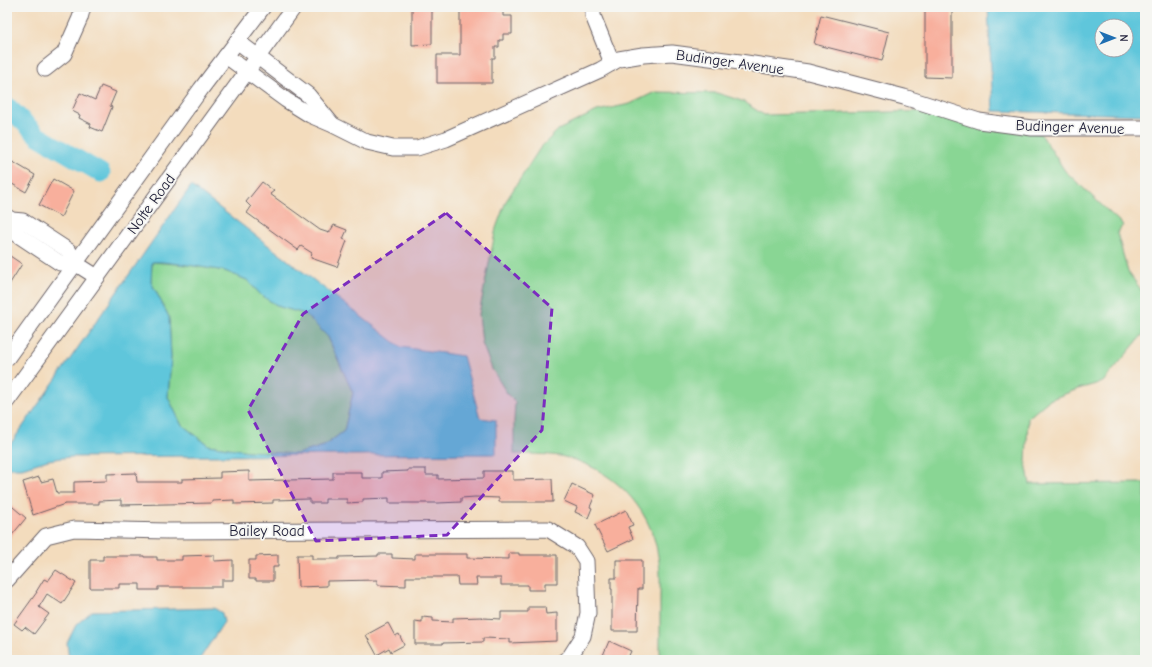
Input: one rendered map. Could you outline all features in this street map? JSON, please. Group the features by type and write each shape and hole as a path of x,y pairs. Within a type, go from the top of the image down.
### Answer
{"street":[{"path":"45,69 64,54 80,18 83,7"},
{"name":"Nolte Road","path":"7,358 263,7"},
{"name":"Nolte Road","path":"7,401 294,7"},
{"path":"593,7 593,16 612,63"},
{"name":"Budinger Avenue","path":"237,41 259,56 308,95 331,124"},
{"name":"Budinger Avenue","path":"226,56 286,100 310,115 368,142 393,148 417,148 446,140 600,70 619,59 643,55 672,53 808,72 904,97 979,120 1032,128 1145,128"},
{"path":"10,218 18,235 60,262 75,264 97,277"},
{"name":"Bailey Road","path":"7,580 46,536 74,530 183,531 548,529 578,547 586,561 588,613 585,629 583,636 569,658 565,660"}],"highlighted area":[{"path":"446,213 552,308 542,430 447,535 316,541 248,410 303,314"}],"green space":[{"path":"655,92 717,93 742,101 764,115 932,111 1041,134 1065,171 1123,225 1117,233 1128,272 1145,295 1144,333 1103,382 1078,389 1049,400 1028,418 1026,463 1030,484 1145,483 1145,660 660,660 660,567 654,538 647,521 637,505 625,491 611,479 595,469 578,461 560,456 543,454 514,454 515,402 508,395 492,369 482,343 479,314 496,228 506,201 540,148 558,130 597,111 630,104"},
{"path":"152,262 188,265 225,271 247,280 262,296 280,307 305,314 328,337 353,393 344,431 324,446 297,454 248,451 208,445 181,424 168,397 171,357 169,317 151,282"}],"water":[{"path":"988,7 1145,7 1145,115 993,111"},
{"path":"191,186 401,347 463,356 480,418 496,420 496,454 70,457 48,460 22,468 7,468 7,449","holes":["152,262 162,262 225,271 247,280 262,296 280,307 305,314 328,337 353,393 344,431 324,446 297,454 248,451 208,445 181,424 168,397 171,357 169,317 151,282"]},
{"path":"214,608 222,613 224,622 199,660 69,660 67,643 76,625 92,611"}],"building":[{"path":"412,7 432,7 432,44 412,45"},
{"path":"460,7 498,7 498,11 503,11 503,16 512,16 512,34 503,34 503,40 499,40 499,47 495,47 495,58 492,58 492,83 437,83 437,55 460,55"},
{"path":"925,7 952,7 952,78 925,77"},
{"path":"821,15 889,32 882,61 814,44"},
{"path":"101,86 116,92 102,132 90,127 91,124 79,118 80,115 72,111 80,93 95,100"},
{"path":"13,162 35,175 26,192 7,181 7,173"},
{"path":"53,179 74,191 61,217 39,205"},
{"path":"262,182 274,191 270,194 320,230 329,233 334,225 347,230 343,239 347,241 337,267 311,258 312,253 301,246 298,250 247,213 251,207 246,202"},
{"path":"7,254 22,264 7,288"},
{"path":"408,469 426,469 426,475 438,475 438,479 484,478 484,471 513,471 513,480 552,479 553,502 499,502 499,498 475,497 461,498 461,502 438,503 389,503 389,498 363,499 363,502 347,503 347,499 325,499 325,503 310,503 310,499 273,500 273,503 234,504 234,500 212,501 212,503 121,505 121,500 99,501 99,504 65,504 33,515 23,482 39,477 41,482 53,479 57,493 74,493 74,482 107,481 107,474 136,473 137,482 182,482 182,479 220,478 220,472 249,471 249,481 333,479 333,472 362,472 362,478 382,478 382,472 408,471"},
{"path":"572,484 595,495 590,507 592,508 588,518 575,512 577,507 564,501"},
{"path":"7,502 26,518 7,541"},
{"path":"626,510 633,525 628,527 633,539 608,551 595,525"},
{"path":"509,553 519,553 519,555 557,555 557,583 545,583 545,590 528,590 528,585 501,585 501,578 476,578 477,585 458,585 457,577 406,577 406,586 377,585 377,580 327,581 327,586 298,587 297,555 312,555 312,559 339,559 339,557 378,556 378,554 392,554 392,558 415,559 415,554 467,554 467,558 509,559"},
{"path":"214,555 214,561 233,560 233,580 222,580 222,587 158,587 158,590 140,590 140,584 119,584 119,588 90,588 90,560 103,560 103,556 144,556 157,557 157,560 182,560 182,556"},
{"path":"278,555 278,567 273,567 273,581 256,581 256,579 249,579 249,560 256,560 256,556"},
{"path":"616,560 642,560 642,589 638,589 637,631 612,631 611,578 616,578"},
{"path":"56,570 76,583 62,604 47,594 39,607 49,614 34,634 25,627 22,630 14,624 37,592 44,579 48,581"},
{"path":"528,607 545,607 546,614 557,613 557,641 510,643 510,639 483,638 483,642 415,644 415,621 422,622 422,617 433,618 433,621 453,622 453,618 482,617 501,619 501,612 528,612"},
{"path":"388,623 395,636 399,634 404,645 391,652 389,648 377,655 366,635"},
{"path":"609,641 631,651 627,660 601,660"}],"waterway":[{"path":"7,106 38,136 101,173"}]}
